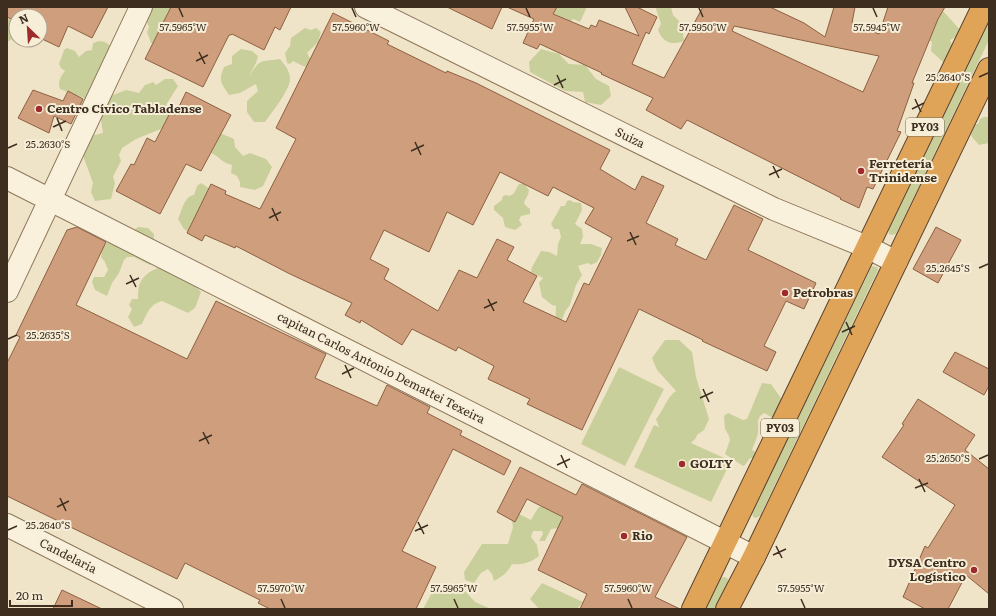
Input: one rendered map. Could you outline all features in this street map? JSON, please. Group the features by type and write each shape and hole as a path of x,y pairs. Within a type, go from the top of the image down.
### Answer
{"highway":[{"name":"PY03","path":"693,609 982,7"},
{"name":"PY03","path":"729,608 989,69"}],"street":[{"path":"7,291 141,7"},
{"name":"Suiza","path":"366,7 774,209 867,247 896,262"},
{"name":"capitan Carlos Antonio Demattei Texeira","path":"7,178 754,557"},
{"name":"Candelaria","path":"7,525 172,609"}],"green space":[{"path":"153,7 175,7 156,43 151,43 147,32 149,27 146,20"},
{"path":"552,7 587,7 580,22 573,19 565,27 554,31"},
{"path":"657,7 671,7 673,15 682,24 684,41 671,43 662,37 658,30 661,24 656,9"},
{"path":"927,8 944,12 963,33 950,40 955,52 944,63 931,51 932,42 923,36"},
{"path":"7,18 8,41 7,42"},
{"path":"989,20 989,40 896,234 891,235 889,234 888,230"},
{"path":"305,28 311,30 316,28 321,32 318,42 307,53 310,58 308,64 305,67 293,61 290,64 287,63 285,53 290,46 291,38"},
{"path":"99,41 105,42 111,46 101,75 95,72 103,78 79,116 78,111 84,98 60,89 59,82 65,71 59,64 64,50 67,48 75,51 79,57 86,51 92,50 93,43"},
{"path":"241,49 252,51 258,56 249,76 256,66 262,62 280,59 289,73 290,79 287,89 265,122 254,122 247,112 247,101 258,91 256,84 240,93 229,95 221,82 224,67 232,64 232,56"},
{"path":"541,49 559,54 569,64 585,65 596,79 609,86 611,96 601,105 585,102 583,92 565,91 530,72 529,62"},
{"path":"165,79 173,79 178,86 166,105 172,113 161,129 136,139 122,148 119,155 121,161 113,177 115,183 111,199 95,201 91,192 93,183 82,153 86,137 103,133 99,107 113,95 126,90 139,93 145,85 153,82 156,85"},
{"path":"989,117 989,143 979,145 972,137 970,132 973,124 978,124 980,119"},
{"path":"220,133 234,139 235,147 243,156 250,153 266,159 272,167 263,186 255,190 240,187 240,182 237,176 231,173 232,165 226,163 211,153 213,138"},
{"path":"201,183 210,189 189,232 184,229 178,219 184,204 188,198 194,195 197,186"},
{"path":"519,184 524,184 529,190 524,202 530,209 530,214 521,216 519,220 522,225 515,230 505,227 503,218 494,210 494,206 502,200 503,196 510,196 514,193"},
{"path":"570,200 581,203 582,210 575,224 582,229 583,237 580,244 591,244 602,248 601,255 597,262 591,265 588,263 578,266 582,275 576,285 570,305 566,310 555,336 556,306 552,305 542,297 539,283 543,278 531,272 532,267 541,251 549,252 557,256 558,244 561,237 559,229 554,229 551,224 561,206 565,206 567,201"},
{"path":"138,227 148,228 154,234 153,262 150,265 134,257 127,257 112,283 107,296 95,290 92,282 94,277 104,277 108,270 101,257 102,248 108,242 118,244"},
{"path":"175,263 201,292 195,308 188,313 162,301 158,302 147,313 142,324 134,327 128,317 132,309 129,305 132,299 138,299 141,281 149,272"},
{"path":"872,266 877,267 878,270 760,516 756,518 753,517 752,512"},
{"path":"665,340 679,340 692,352 696,377 709,419 704,430 697,435 691,443 731,461 711,502 634,467 654,425 659,427 656,419 670,397 676,391 657,370 652,358"},
{"path":"619,367 664,389 625,466 581,444"},
{"path":"762,383 771,384 786,408 775,419 764,413 759,417 757,436 752,450 757,453 754,458 750,458 743,466 725,454 730,440 725,429 724,416 728,413 743,420 747,419"},
{"path":"541,506 566,512 559,528 551,529 545,541 539,541 543,534 542,531 533,531 531,537 537,545 539,556 526,563 512,564 500,578 494,581 492,574 488,569 481,573 474,583 465,580 464,572 482,544 508,544 513,527 511,516 513,511 531,520 538,508"},
{"path":"720,578 727,578 729,582 716,609 706,609"},
{"path":"458,583 475,602 491,609 423,609 435,587"},
{"path":"542,583 583,602 577,609 539,609 530,599"}],"building":[{"path":"7,7 108,7 92,38 68,26 59,47 48,42 48,8 8,8 7,17"},
{"path":"171,7 291,7 280,30 275,27 264,50 232,34 229,35 203,87 145,59"},
{"path":"447,7 502,7 492,29"},
{"path":"507,7 557,7 553,14 589,29 591,25 596,27 599,20 639,36 625,7 637,7 657,17 649,34 646,32 632,64 664,78 703,7 770,7 804,23 825,37 834,7 855,7 852,23 879,34 888,7 945,7 938,19 912,83 914,83 897,131 901,132 873,189 867,187 859,208 687,120 681,129 646,110 653,98 540,44 537,49 523,43 534,19","holes":["734,26 879,56 863,92 732,31"]},
{"path":"333,13 389,41 387,44 446,73 447,71 476,83 610,150 600,169 635,190 642,176 664,186 646,223 678,239 675,245 706,260 734,205 763,219 748,250 816,283 804,309 786,301 764,346 776,352 767,371 702,341 703,340 639,309 582,430 527,404 530,399 488,379 494,366 458,347 456,351 412,329 402,345 361,320 360,323 345,315 352,303 288,273 236,246 235,248 205,235 202,241 187,233 211,184 226,191 225,194 260,209 296,139 276,128","holes":["500,172 548,196 553,187 594,208 585,223 612,238 589,285 584,283 566,322 523,302 537,276 507,260 514,247 497,239 477,278 459,270 438,311 384,279 389,269 370,259 384,230 429,252 447,212 473,225"]},
{"name":"Centro Cívico Tabladense","path":"33,90 63,101 68,91 83,99 71,124 54,116 49,133 18,118"},
{"path":"186,92 231,115 201,171 186,164 160,214 116,191 131,164 134,165 147,138 155,142 170,113 175,115"},
{"path":"77,227 106,242 76,305 187,359 216,301 326,354 315,378 377,406 387,385 430,407 427,413 462,431 460,435 511,461 504,475 453,449 402,551 436,567 416,609 270,609 258,603 260,600 185,563 177,579 7,496 7,363 20,337 16,335 67,230"},
{"path":"936,227 961,240 938,283 913,269"},
{"path":"955,352 989,369 989,386 984,395 943,372"},
{"path":"918,399 975,435 965,450 989,469 989,594 966,575 948,609 925,609 903,597 925,546 928,548 955,505 882,457 904,425 902,424"},
{"path":"520,467 576,495 582,484 687,537 655,597 680,609 580,609 587,594 538,570 563,517 527,499 515,522 497,512"},
{"path":"62,590 102,609 53,609"}],"place":[{"name":"Centro Cívico Tabladense","path":"39,109"},
{"name":"Ferretería Trinidense","path":"861,171"},
{"name":"Petrobras","path":"785,293"},
{"name":"GOLTY","path":"682,464"},
{"name":"Rio","path":"624,536"},
{"name":"DYSA Centro Logístico","path":"974,570"}]}
